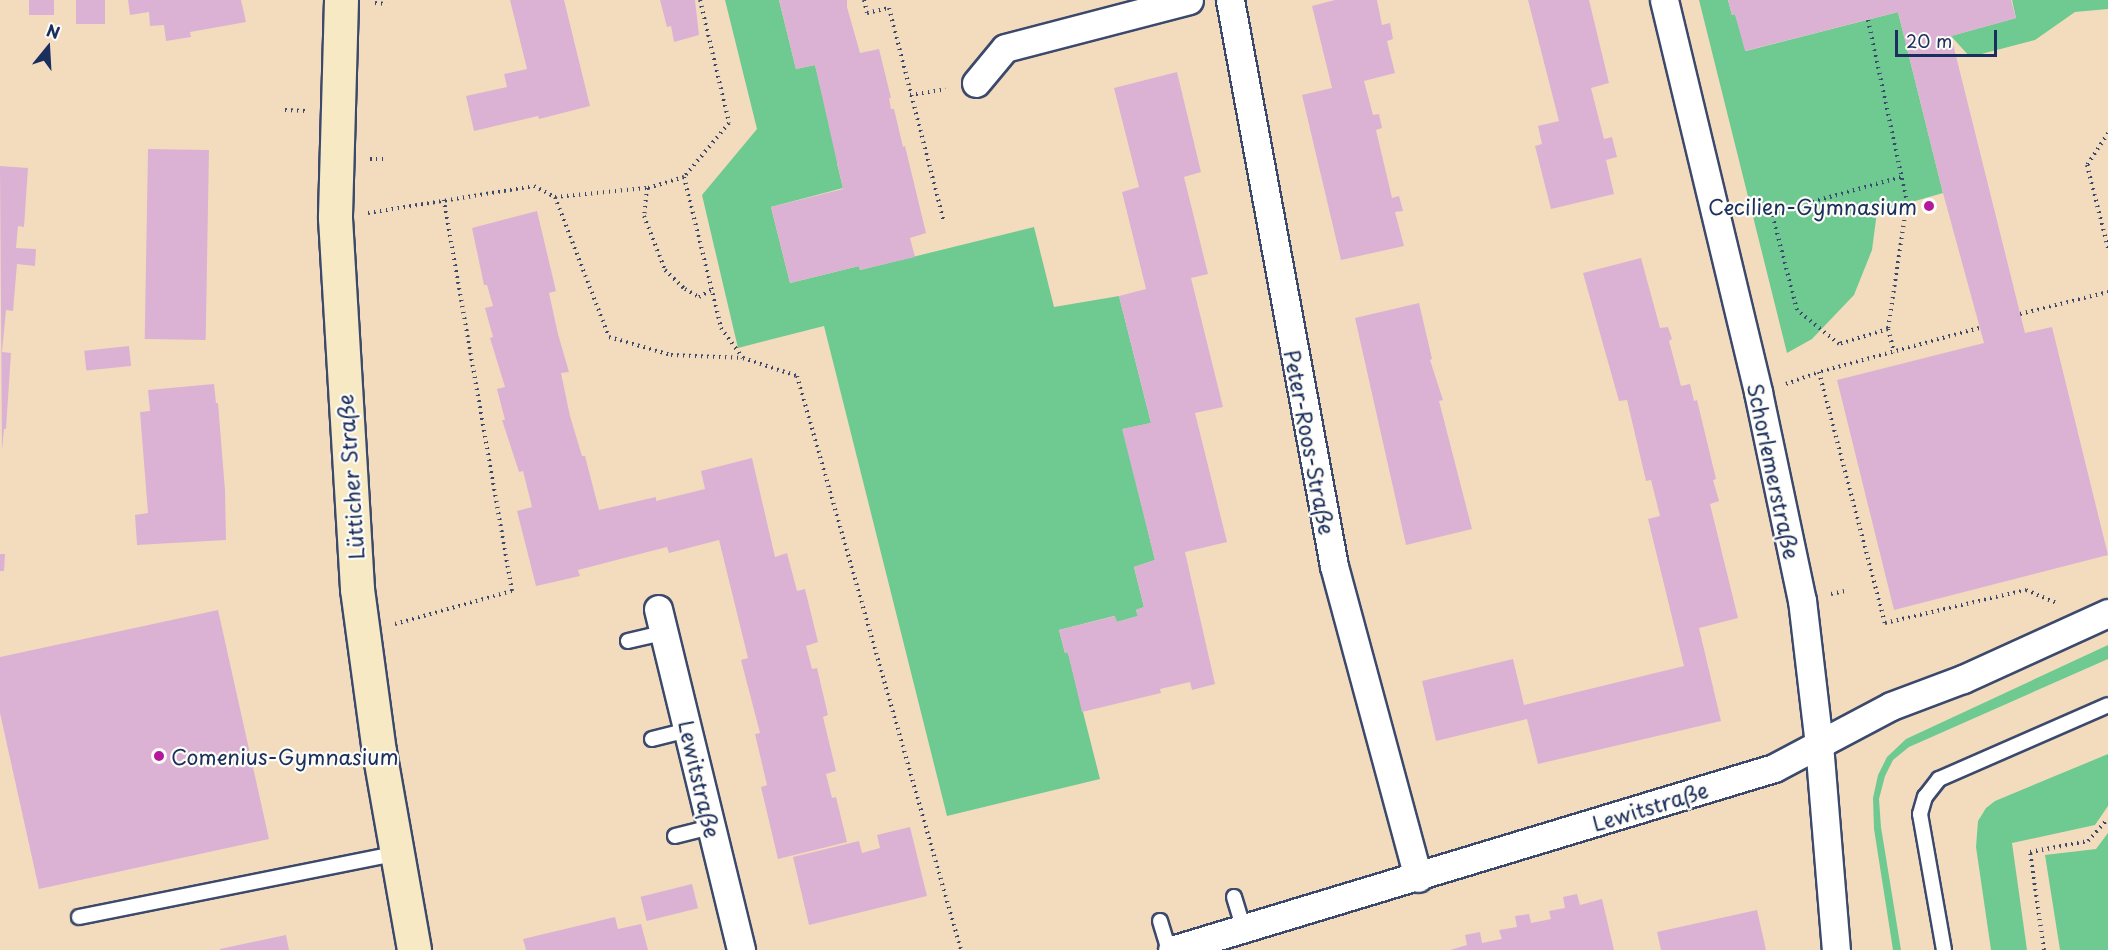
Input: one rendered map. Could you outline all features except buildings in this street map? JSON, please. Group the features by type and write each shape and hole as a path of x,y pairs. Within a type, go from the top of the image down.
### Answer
{"main road":[{"name":"Lütticher Straße","path":"341,0 335,218 345,407 363,633 379,751 414,950"}],"street":[{"path":"976,83 1005,48 1189,0"},
{"name":"Peter-Roos-Straße","path":"1230,0 1334,566 1418,878"},
{"name":"Schorlemerstraße","path":"1664,0 1758,392 1802,600 1819,744 1836,950"},
{"name":"Lewitstraße","path":"1171,950 1418,878 1774,768 1891,706 1963,679 2102,616"},
{"name":"Lewitstraße","path":"662,621 741,950"}],"lane":[{"path":"628,641 662,621"},
{"path":"1944,950 1920,814 1925,797 1938,779 2108,705"},
{"path":"652,739 688,730"},
{"path":"675,836 711,827"},
{"path":"79,916 398,853"},
{"path":"1234,897 1244,929"},
{"path":"1160,921 1171,950"}],"path":[{"path":"335,218 534,186 555,197 646,188 684,177 729,123 700,0"},
{"path":"864,0 867,13 889,9 943,219"},
{"path":"1868,20 1907,202 1888,329 1894,352"},
{"path":"2108,133 2087,165 2108,248"},
{"path":"684,177 721,328 743,358"},
{"path":"1888,329 1839,344 1797,310 1772,213 1901,177"},
{"path":"646,188 644,216 665,270 685,289 699,297 711,290"},
{"path":"555,197 609,337 671,355 743,358 797,376 961,950"},
{"path":"363,633 513,591 444,200"},
{"path":"2020,314 2108,292"},
{"path":"1979,328 1819,372 1885,622 2026,590 2102,616"},
{"path":"2044,950 2030,852 2088,842 2108,819"}],"green space":[{"path":"725,0 779,0 796,69 815,65 839,162 837,163 843,188 771,207 790,283 859,266 860,270 1034,227 1054,307 1119,296 1151,423 1123,429 1155,560 1134,567 1144,607 1136,610 1138,616 1117,622 1114,616 1059,630 1065,653 1068,653 1100,779 947,816 824,326 738,348 702,195 757,129"},
{"path":"1699,0 1728,0 1732,15 1735,14 1746,51 1898,12 1943,193 1877,212 1872,250 1854,295 1812,339 1787,353"},
{"path":"2012,0 2108,0 2108,9 2075,12 2035,40 1970,57 1951,36 2016,18"},
{"path":"2108,645 2108,659 1909,747 1893,760 1885,776 1879,799 1881,827 1901,950 1893,950 1874,829 1873,798 1878,775 1887,757 1906,739"},
{"path":"2108,754 2108,806 2095,825 2012,843 2027,950 1991,950 1976,847 1978,821 1986,808 1995,801"},
{"path":"2108,833 2108,950 2060,950 2045,855 2096,849"}],"place":[{"name":"Cecilien-Gymnasium","path":"1929,206"},
{"name":"Comenius-Gymnasium","path":"159,756"}]}
